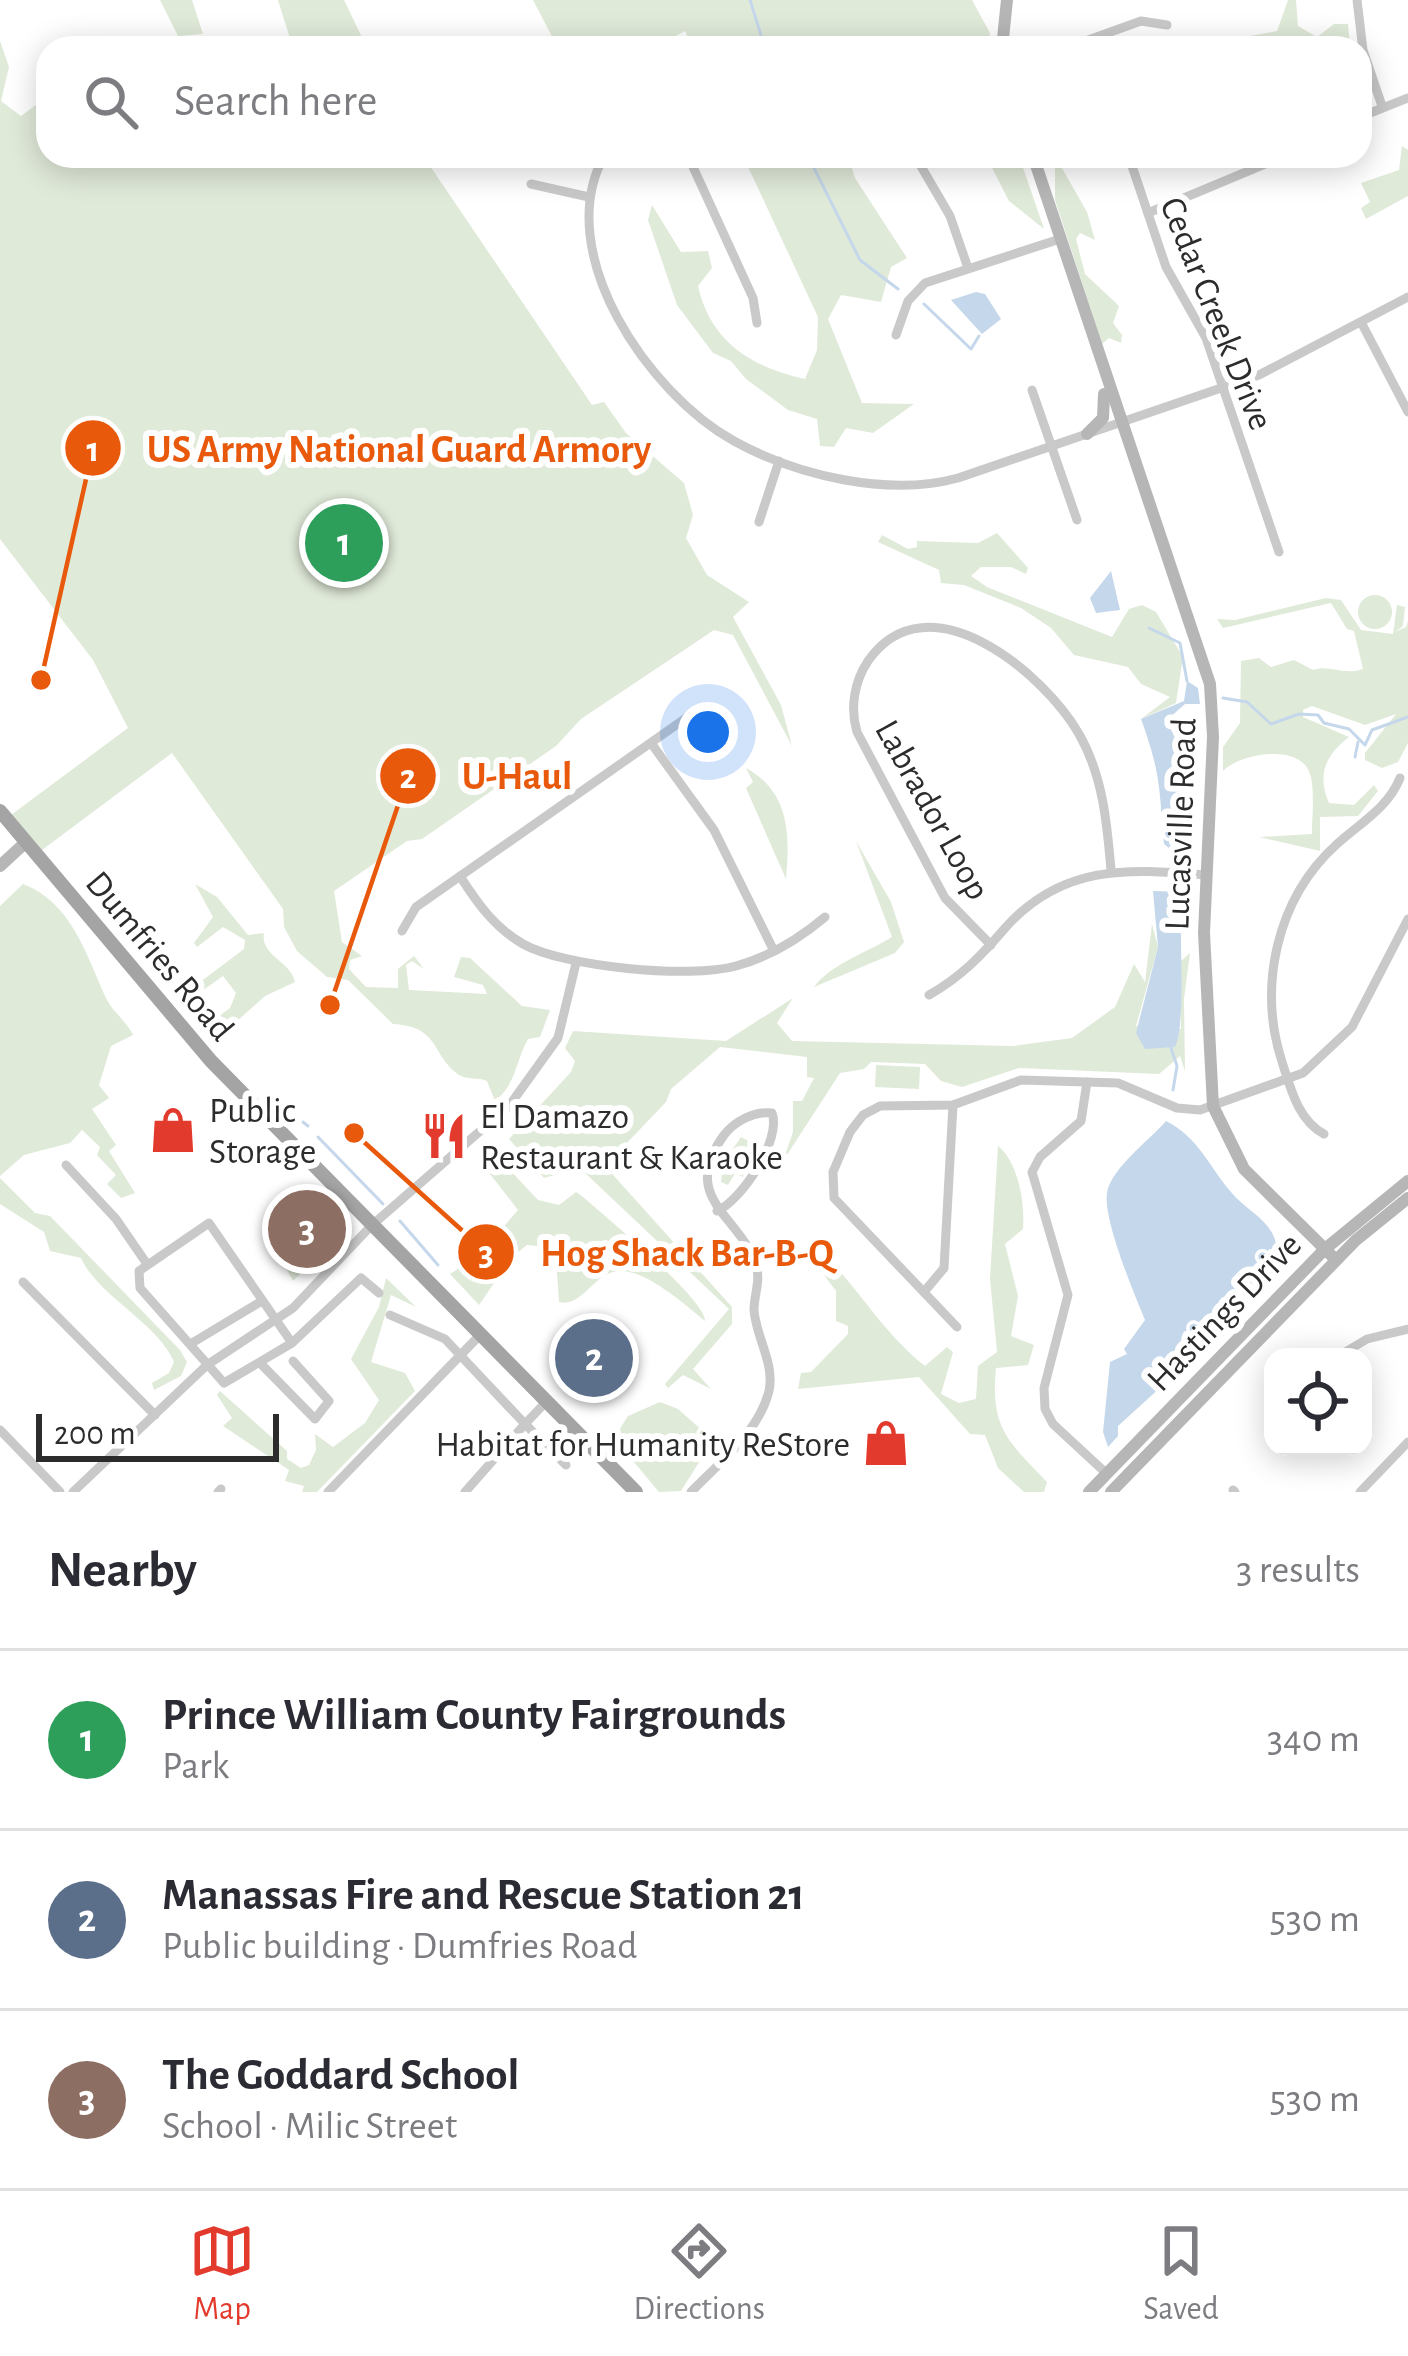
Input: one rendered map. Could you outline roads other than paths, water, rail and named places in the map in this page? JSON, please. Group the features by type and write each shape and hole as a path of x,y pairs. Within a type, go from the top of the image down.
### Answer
{"main road":[{"name":"Dumfries Road","path":"0,811 201,1050 637,1492"}],"street":[{"path":"1003,36 1007,0"},
{"path":"1358,0 1362,36"},
{"path":"1099,36 1141,21 1167,25"},
{"path":"1372,77 1382,106"},
{"path":"1372,111 1408,98"},
{"path":"600,168 589,197 593,265 630,333 668,385 702,419 779,460 909,486 941,482 1222,388 1408,297"},
{"path":"693,168 753,298 757,323"},
{"path":"922,168 950,216 968,268"},
{"name":"Lucasville Road","path":"1037,168 1210,684 1214,737 1205,875 1213,1106 1244,1169 1336,1260"},
{"name":"Cedar Creek Drive","path":"1133,168 1166,267 1202,329 1279,552"},
{"path":"1148,213 1255,168"},
{"path":"531,184 589,197"},
{"path":"896,335 917,289 1060,239"},
{"path":"1361,322 1408,412"},
{"path":"1087,434 1105,411 1099,363"},
{"path":"1032,391 1077,520"},
{"path":"759,521 779,460"},
{"name":"Labrador Loop","path":"992,945 945,898 857,732 853,709 862,673 894,638 926,629 969,637 1022,668 1054,698 1094,766 1111,870"},
{"path":"402,931 416,907 651,742 694,714 716,711"},
{"path":"651,742 714,830 773,951"},
{"path":"1324,1133 1304,1116 1288,1079 1271,1004 1283,927 1310,874 1384,804 1400,778"},
{"path":"0,866 26,842"},
{"path":"929,995 954,981 1050,890 1111,870 1205,875"},
{"path":"460,877 511,937 576,963 718,970 773,951 825,917"},
{"path":"957,1327 838,1206 832,1181 850,1132 871,1109 903,1103 953,1106 1009,1081 1131,1086 1186,1110 1213,1106 1288,1079 1342,1040 1408,919"},
{"path":"73,1492 207,1365 276,1322 371,1226 475,1141 527,1085 558,1038 576,963"},
{"path":"1087,1082 1081,1120 1036,1161 1032,1172 1068,1295 1043,1402 1053,1424 1119,1489"},
{"path":"923,1292 944,1268 953,1106"},
{"path":"691,1492 750,1430 770,1386 755,1318 758,1270 749,1250 717,1211 708,1183 720,1142 740,1121 772,1113 775,1129 739,1196 717,1211"},
{"path":"66,1165 116,1219 148,1264"},
{"name":"Hastings Drive","path":"1089,1492 1325,1249 1408,1180"},
{"name":"Hastings Drive","path":"1119,1489 1336,1260 1408,1198"},
{"path":"292,1343 209,1223 139,1270 140,1288 224,1384 292,1343 361,1279 379,1293"},
{"path":"23,1282 154,1415"},
{"path":"192,1343 262,1301"},
{"path":"391,1315 441,1336 566,1465"},
{"path":"1352,1348 1366,1339 1408,1329"},
{"path":"328,1492 479,1336"},
{"path":"260,1363 315,1418 329,1401 293,1361"},
{"path":"465,1492 545,1403"},
{"path":"0,1430 61,1492"},
{"path":"1360,1492 1408,1442"}],"water":[{"path":"985,294 1001,319 982,334 951,300"},
{"path":"1111,571 1120,610 1096,613 1090,598"},
{"path":"1187,681 1198,688 1200,704 1185,704 1167,720 1180,750 1186,845 1175,853 1164,844 1156,768 1141,719 1184,701"},
{"path":"1153,891 1182,892 1181,1017 1175,1047 1145,1049 1136,1033 1158,947"},
{"path":"1166,1121 1195,1144 1231,1192 1272,1232 1277,1252 1251,1286 1226,1296 1227,1317 1193,1341 1195,1356 1118,1426 1118,1436 1108,1447 1103,1432 1110,1362 1127,1354 1124,1349 1145,1320 1114,1238 1107,1193 1123,1164"}],"waterway":[{"path":"750,0 761,36"},
{"path":"814,168 860,260 898,289"},
{"path":"924,304 971,349 979,336"},
{"path":"1149,628 1180,643 1187,681"},
{"path":"1223,698 1247,702 1271,724 1299,714 1318,715 1324,723 1349,729 1365,745 1372,730 1408,717"},
{"path":"1355,757 1358,742"},
{"path":"1171,1048 1177,1066 1173,1090"},
{"path":"303,1122 308,1126"},
{"path":"318,1137 383,1204"},
{"path":"400,1221 438,1265"}],"place":[{"name":"Prince William County Fairgrounds","path":"344,543"},
{"name":"US Army National Guard Armory","path":"41,680"},
{"name":"U-Haul","path":"330,1005"},
{"name":"Public Storage","path":"173,1130"},
{"name":"Hog Shack Bar-B-Q","path":"354,1133"},
{"name":"El Damazo Restaurant & Karaoke","path":"444,1136"},
{"name":"The Goddard School","path":"307,1229"},
{"name":"Manassas Fire and Rescue Station 21","path":"594,1358"},
{"name":"Habitat for Humanity ReStore","path":"886,1443"}]}
